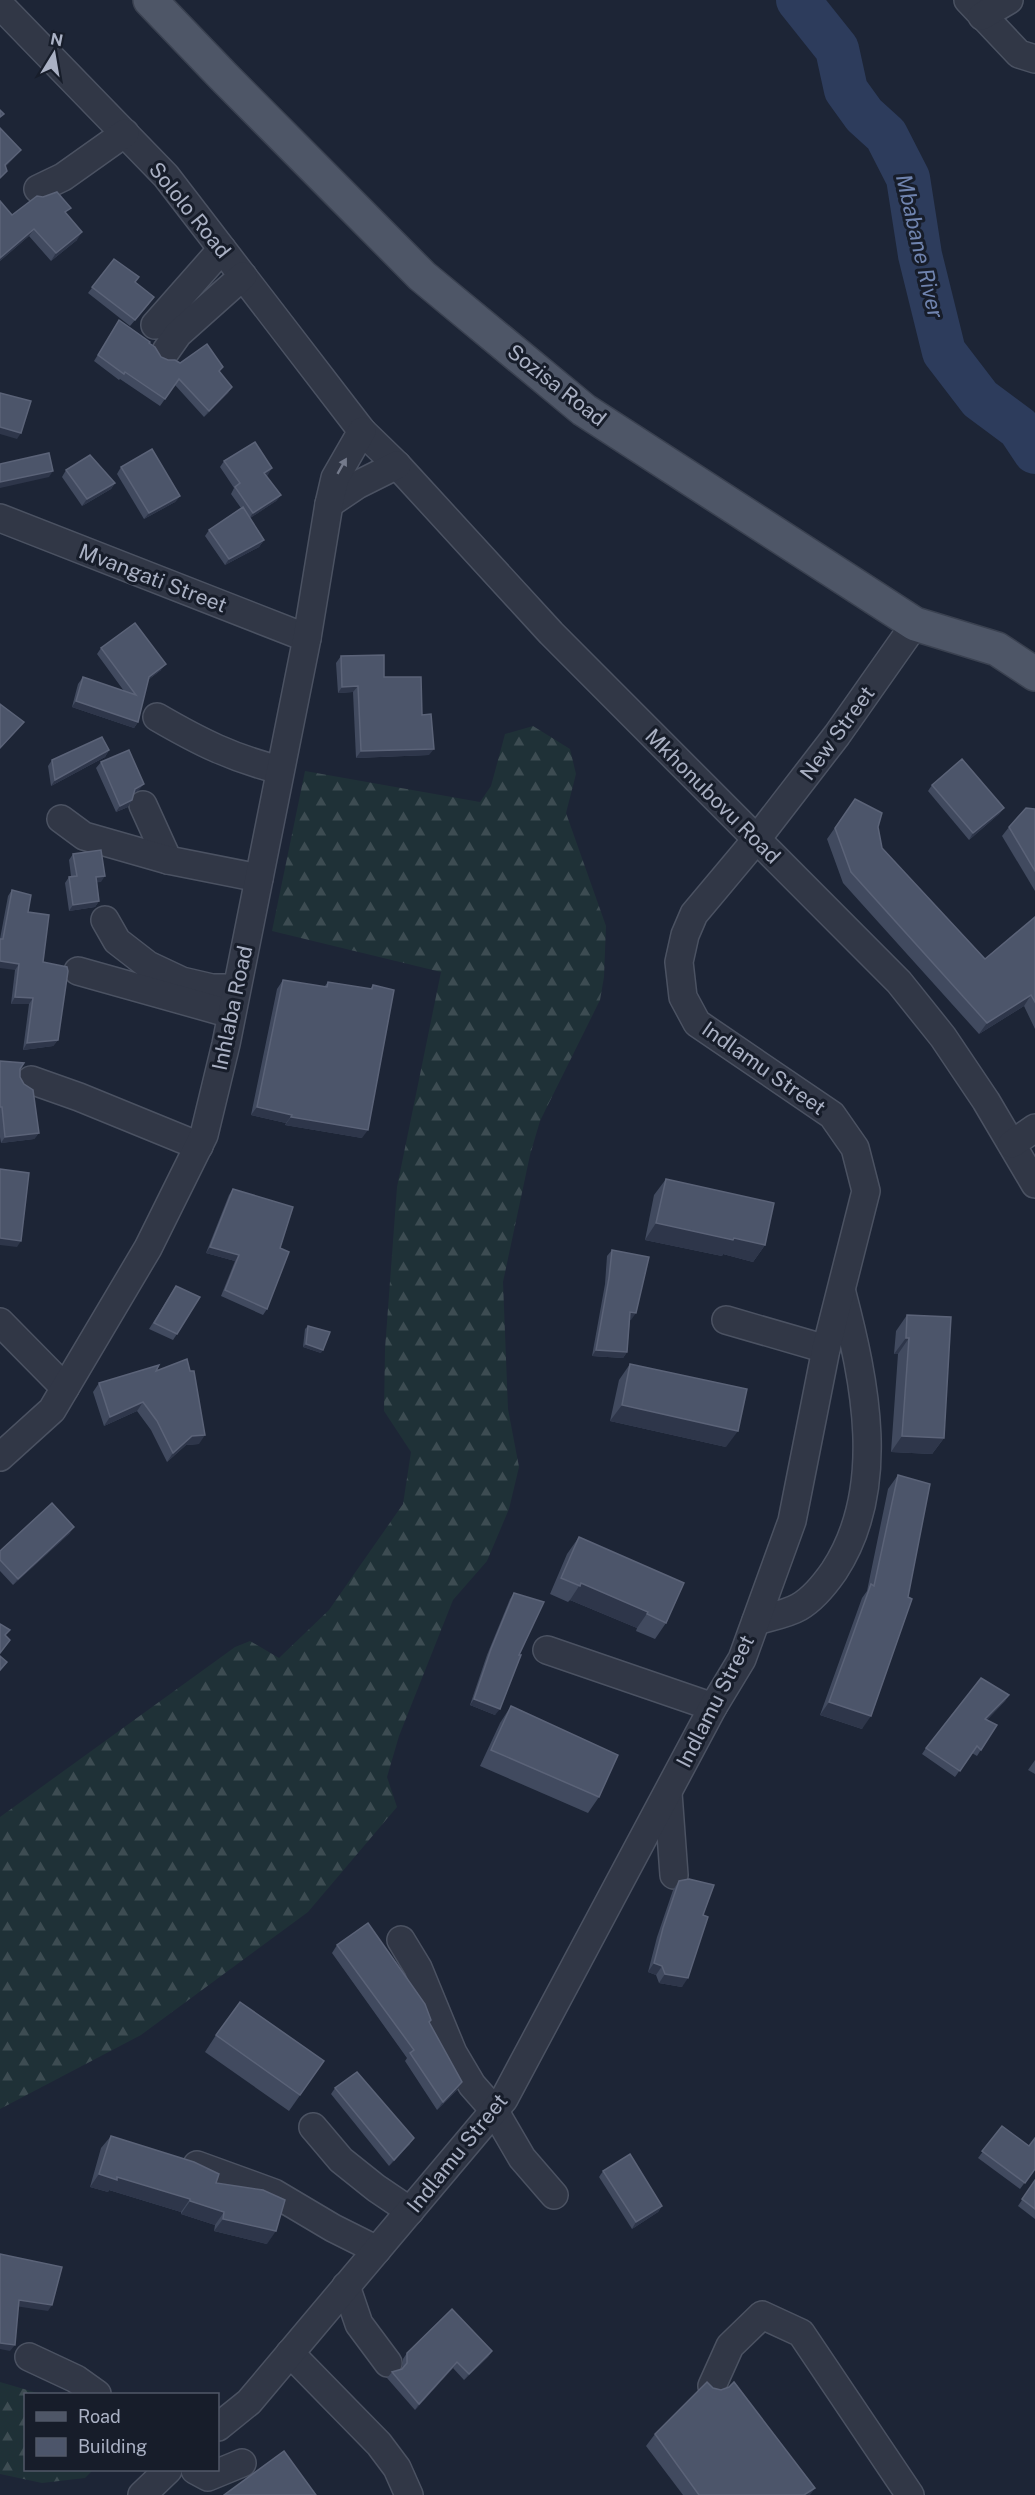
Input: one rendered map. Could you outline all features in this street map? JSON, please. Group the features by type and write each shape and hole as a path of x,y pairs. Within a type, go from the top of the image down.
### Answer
{"main road":[{"name":"Sozisa Road","path":"150,0 422,276 584,410 915,624 997,649 1035,674"}],"street":[{"path":"975,8 1009,0"},
{"name":"Sololo Road","path":"0,5 166,176 362,431"},
{"path":"975,8 1019,54 1035,59"},
{"path":"38,189 63,177 125,133"},
{"path":"155,325 222,249"},
{"path":"166,351 178,334 243,276"},
{"name":"Mkhonubovu Road","path":"362,431 397,465 551,633 899,982 943,1037 1035,1184"},
{"name":"Inhlaba Road","path":"0,1457 52,1410 148,1248 204,1136 237,987 307,638 329,504 335,478 362,431"},
{"path":"329,504 357,485 397,465"},
{"name":"Mvangati Street","path":"0,518 307,638"},
{"name":"New Street","path":"756,840 837,735 915,624"},
{"path":"157,717 201,743 248,762 280,770"},
{"path":"143,805 168,860"},
{"path":"61,819 84,836 168,860 259,878"},
{"name":"Indlamu Street","path":"219,2426 249,2402 504,2099 713,1707 742,1659 792,1521 826,1349 866,1191 855,1148 832,1115 697,1023 683,997 679,962 685,935 694,914 756,840"},
{"path":"105,920 117,941 148,965 182,981 212,988 237,987"},
{"path":"78,971 231,1014"},
{"path":"31,1080 78,1096 199,1146"},
{"path":"1012,1144 1035,1128"},
{"path":"756,1621 799,1607 824,1586 847,1551 862,1499 867,1449 861,1371 841,1292"},
{"path":"726,1320 826,1349"},
{"path":"0,1322 64,1388"},
{"path":"547,1650 713,1707"},
{"path":"668,1793 674,1875"},
{"path":"401,1940 418,1968 453,2054 472,2085 494,2110 522,2158 554,2195"},
{"path":"313,2127 341,2160 410,2211"},
{"path":"198,2165 274,2193 333,2228 377,2250"},
{"path":"346,2286 359,2324 388,2363"},
{"path":"712,2386 730,2346 762,2315 801,2333 910,2495"},
{"path":"290,2354 333,2394 379,2444 397,2468 409,2495"},
{"path":"29,2357 76,2379 96,2393"},
{"path":"198,2471 208,2477 242,2463"},
{"path":"142,2495 166,2471"}],"green space":[{"path":"533,726 570,749 576,774 566,813 606,926 604,977 600,1000 540,1121 530,1155 503,1282 508,1409 519,1467 509,1509 487,1561 453,1600 399,1736 387,1777 397,1807 308,1912 141,2035 0,2109 0,1817 235,1647 250,1641 279,1658 329,1610 403,1504 411,1452 384,1411 385,1349 397,1187 441,972 272,931 305,771 480,802 491,786 505,734"},
{"path":"0,2382 38,2393 24,2393 24,2471 92,2471 85,2478 42,2483 0,2474"}],"building":[{"path":"0,128 21,150 5,165 7,171 0,178"},
{"path":"57,192 71,208 65,212 82,232 56,253 34,229 0,258 0,201 12,215 37,196 43,197"},
{"path":"114,259 139,277 135,282 154,297 135,320 92,287"},
{"path":"119,320 150,342 161,357 168,360 180,363 207,344 223,367 219,371 232,387 209,411 179,379 165,399 98,355"},
{"path":"0,393 31,401 21,433 0,427"},
{"path":"255,442 272,468 264,473 281,495 253,513 235,487 240,483 224,461"},
{"path":"152,449 180,496 149,513 121,467"},
{"path":"49,453 53,471 0,482 0,464"},
{"path":"90,455 115,483 87,499 66,470"},
{"path":"243,507 264,540 229,559 209,530"},
{"path":"135,623 166,664 149,677 138,722 76,701 83,677 136,695 101,648"},
{"path":"384,655 384,677 421,677 422,715 431,714 434,749 361,751 358,686 342,687 341,656"},
{"path":"0,704 24,722 0,748"},
{"path":"102,737 109,750 55,780 52,760"},
{"path":"129,750 144,784 135,789 132,800 120,806 101,762"},
{"path":"962,759 1004,808 973,833 932,785"},
{"path":"855,799 882,813 878,827 882,848 985,959 1035,917 1035,1002 1031,995 987,1023 851,872 835,828"},
{"path":"1026,808 1035,809 1035,871 1009,827"},
{"path":"101,850 105,876 96,877 99,901 73,905 69,877 77,876 73,854"},
{"path":"12,890 31,895 28,912 49,915 43,962 67,967 58,1040 27,1043 33,998 15,997 19,964 0,961 0,939 3,939"},
{"path":"283,980 327,987 328,982 372,989 373,985 394,990 368,1130 291,1117 292,1115 257,1107"},
{"path":"0,1061 24,1063 20,1069 20,1077 24,1084 33,1090 39,1133 5,1137 2,1107 0,1107"},
{"path":"0,1169 29,1173 21,1241 0,1238"},
{"path":"666,1179 774,1203 765,1245 656,1223"},
{"path":"233,1189 293,1207 280,1248 289,1252 267,1309 225,1290 239,1255 210,1247"},
{"path":"612,1250 649,1257 636,1313 630,1312 627,1352 596,1350"},
{"path":"176,1286 200,1297 177,1334 154,1323"},
{"path":"907,1315 951,1317 944,1438 902,1436 909,1338 906,1338"},
{"path":"308,1326 330,1332 323,1350 306,1344"},
{"path":"187,1359 190,1371 194,1371 205,1435 192,1436 173,1453 157,1421 143,1402 110,1417 99,1383 159,1365 156,1371"},
{"path":"630,1364 747,1389 738,1431 622,1405"},
{"path":"898,1475 930,1484 908,1597 912,1599 871,1716 829,1702 871,1584 874,1586"},
{"path":"52,1503 74,1527 18,1579 0,1560 0,1551"},
{"path":"579,1537 684,1583 666,1623 647,1614 648,1612 581,1583 580,1586 561,1578"},
{"path":"514,1593 544,1602 519,1655 521,1655 500,1709 474,1699"},
{"path":"0,1624 10,1630 5,1635 10,1640 0,1653"},
{"path":"0,1656 7,1662 0,1670"},
{"path":"981,1678 1009,1695 985,1719 997,1725 981,1750 977,1746 960,1771 926,1748"},
{"path":"511,1706 618,1755 599,1797 491,1750"},
{"path":"689,1879 714,1885 703,1915 708,1917 688,1978 665,1974 662,1966 654,1963 679,1881"},
{"path":"368,1923 425,2004 431,2020 429,2022 462,2082 443,2102 410,2053 414,2050 337,1945"},
{"path":"240,2002 324,2061 300,2095 216,2035"},
{"path":"357,2072 414,2138 394,2160 335,2088"},
{"path":"1002,2126 1029,2146 1035,2138 1035,2169 1025,2183 982,2151"},
{"path":"111,2136 194,2162 219,2174 216,2183 263,2190 285,2200 276,2231 223,2219 224,2212 190,2201 190,2199 117,2177 117,2180 99,2174"},
{"path":"630,2154 662,2206 636,2222 603,2171"},
{"path":"1035,2180 1035,2209 1022,2199"},
{"path":"0,2254 62,2267 52,2305 19,2300 15,2345 0,2343"},
{"path":"452,2309 492,2351 469,2374 457,2362 419,2404 392,2372 402,2369 407,2363 407,2353"},
{"path":"707,2382 713,2388 721,2390 734,2382 815,2488 804,2495 699,2495 655,2434"},
{"path":"284,2451 316,2495 224,2495"}],"waterway":[{"name":"Mbabane River","path":"798,0 837,49 846,90 864,115 886,135 908,178 920,255 944,352 980,399 1019,428 1035,452"}]}
